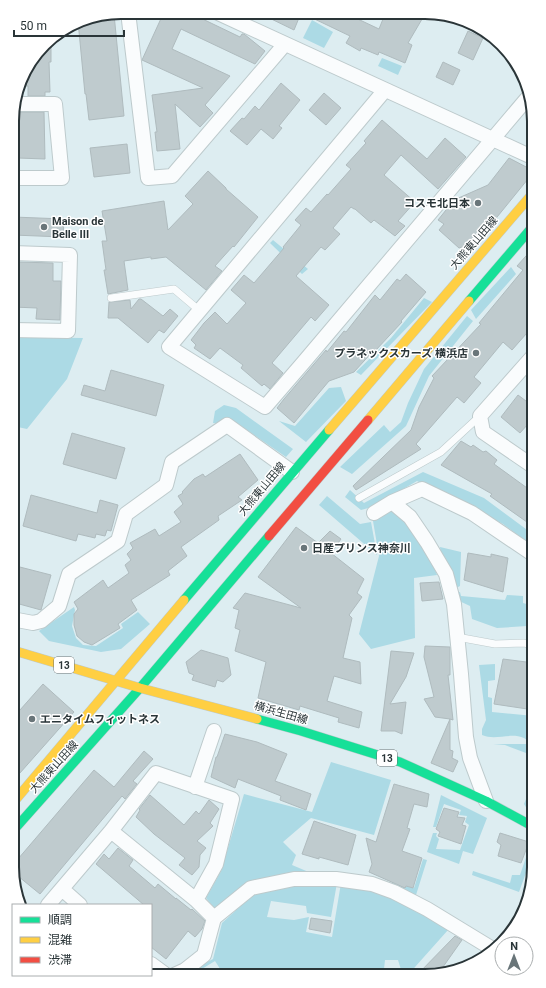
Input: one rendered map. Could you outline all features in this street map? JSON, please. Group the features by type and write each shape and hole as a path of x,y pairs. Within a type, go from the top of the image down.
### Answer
{"street":[{"path":"129,19 148,178 172,176 285,44"},
{"path":"231,19 527,155"},
{"path":"385,90 169,348 264,407 525,101"},
{"path":"19,178 62,178 55,104 20,104"},
{"name":"大熊東山田線","path":"19,796 292,472 527,200"},
{"name":"大熊東山田線","path":"19,824 140,688 527,233"},
{"path":"19,253 70,255 68,331 19,330"},
{"path":"527,363 480,416 483,432 527,462"},
{"path":"19,620 33,623 41,621 59,606 69,574 118,541 126,514 166,486 172,462 227,425 292,472"},
{"path":"372,514 392,502 422,489 472,513 527,550"},
{"path":"392,502 410,517 446,574 454,604 466,737 470,758 486,801"},
{"name":"横浜生田線","path":"19,652 220,712 301,731 400,762 486,801 527,823"},
{"path":"195,787 214,731"},
{"path":"49,904 111,831 156,773 232,799 216,864 196,900"},
{"path":"111,831 196,900 214,918"},
{"path":"186,969 204,955 214,918 250,888 294,879 336,879 372,884 394,892 427,909 489,947"},
{"path":"62,889 79,904"}],"lane":[{"path":"111,298 174,289 200,311"},
{"path":"358,498 441,452 480,416"},
{"path":"458,637 494,644 527,644"}],"shaded area":[{"path":"312,20 333,32 324,48 303,38"},
{"path":"382,58 402,66 398,75 378,66"},
{"path":"273,240 308,269 302,274 270,243"},
{"path":"511,267 516,274 476,319 471,310"},
{"path":"424,298 432,302 361,375 356,372 391,338"},
{"path":"467,316 473,321 429,376 406,426 352,474 340,467 384,425 390,432 401,422 424,369"},
{"path":"19,337 83,338 67,379 27,429 19,427"},
{"path":"341,387 346,401 306,442 279,421 295,426 329,388"},
{"path":"224,405 236,408 293,449 286,457 231,419 223,424 213,423 215,411"},
{"path":"423,472 484,498 527,530 527,542 503,524 417,481 372,507 361,510 345,497 350,490 364,503"},
{"path":"327,496 360,524 371,522 377,555 319,505"},
{"path":"393,510 405,520 429,553 437,575 414,578 415,638 371,649 359,634 379,556 373,521"},
{"path":"440,547 461,552 460,586 454,589 441,555"},
{"path":"460,592 461,596 505,600 507,595 523,596 523,603 527,604 527,626 497,628 472,619 470,606 455,599 455,593"},
{"path":"74,607 75,610 72,626 76,638 83,645 96,646 123,628 121,624 138,612 150,624 121,649 101,652 49,641 39,631"},
{"path":"495,664 495,680 488,681 488,697 492,698 492,712 527,715 527,741 519,736 487,737 482,735 482,729 486,720 479,665"},
{"path":"493,744 527,744 527,753 505,745"},
{"path":"331,762 391,780 374,835 311,818 283,842 296,855 292,865 311,873 252,882 216,910 206,898 221,871 244,794 312,812"},
{"path":"441,795 487,818 473,854 463,851 459,864 427,852 433,833 437,833 436,836 439,839 436,849 460,850 469,825 465,822 467,816 459,815 461,810 444,804 436,827 433,827"},
{"path":"527,796 527,809 524,804"},
{"path":"527,855 527,870 519,892 472,875 473,871 510,883 512,875 520,875"},
{"path":"423,859 427,860 416,895 391,885 396,869 400,868 395,884 414,888"},
{"path":"526,879 524,891 522,890"},
{"path":"337,883 331,917 307,913 306,906 271,901 267,917 294,920 309,917 306,932 332,937 341,883 395,897 448,930 413,969 401,969 398,960 385,960 384,969 220,969 215,961 202,969 194,969 213,959 222,923 255,893 295,884"}],"building":[{"path":"115,19 124,116 89,120 79,29 94,22"},
{"path":"161,19 203,19 240,37 244,34 265,51 255,64 181,29 172,49 230,76 205,105 213,113 200,127 175,104 180,149 157,151 155,132 157,132 152,95 203,88 142,60"},
{"path":"271,19 299,19 294,30"},
{"path":"315,19 358,19 379,29 383,19 422,19 408,43 412,45 405,63 379,52 378,55 361,48 360,51 346,43 350,36"},
{"path":"468,31 483,38 473,60 458,53"},
{"path":"51,47 51,62 49,62 50,92 45,92 45,96 28,96 28,86 25,86 36,64"},
{"path":"443,62 460,70 453,85 436,77"},
{"path":"281,83 300,100 279,126 282,128 273,139 261,129 247,145 230,131 242,118 244,119 255,106 259,110"},
{"path":"324,93 341,108 326,125 309,110"},
{"path":"20,112 44,112 45,159 19,158"},
{"path":"382,120 427,159 445,138 466,157 438,189 401,155 384,175 415,202 398,221 405,226 395,236 374,220 371,223 351,207 333,228 340,234 325,250 321,247 296,276 329,305 315,321 311,317 272,363 283,373 270,389 264,384 262,386 241,368 243,365 220,348 210,359 194,348 196,345 191,340 215,312 227,324 246,303 231,290 244,275 254,283 284,248 283,247 301,225 295,220 306,208 311,212 351,169 346,165 366,143 364,141"},
{"path":"127,144 130,173 94,177 90,148"},
{"path":"509,158 527,167 527,180 476,243 459,248 439,230 444,224 438,220 454,200 488,185"},
{"path":"208,171 258,217 234,247 233,246 215,266 222,271 206,290 166,257 151,259 151,257 124,261 128,290 108,294 104,270 106,270 102,241 107,241 102,211 164,201 168,230 193,204 185,196"},
{"name":"Maison de Belle III","path":"19,217 64,219 63,237 19,235"},
{"path":"527,255 527,333 512,350 503,342 474,377 481,383 464,403 457,397 416,444 421,449 356,490 353,486 411,430 419,407 434,378 432,376 481,324 479,323 523,270 517,266"},
{"path":"19,262 53,263 53,281 61,281 60,320 36,319 37,308 19,307"},
{"path":"406,274 426,292 401,321 402,322 354,372 329,381 294,423 277,408 326,350 327,352 344,331 346,332 375,295 380,300 397,279 400,281"},
{"path":"139,299 163,316 170,309 178,316 164,333 159,330 148,343 118,318 108,318 109,302 130,300 131,309"},
{"path":"111,370 164,385 156,416 81,395 84,385 105,391"},
{"path":"518,395 527,402 527,425 520,433 501,417"},
{"path":"72,433 125,448 116,479 63,464"},
{"path":"461,441 471,447 473,445 483,452 486,451 497,460 494,464 527,488 527,522 490,496 492,494 441,465"},
{"path":"240,454 258,480 238,497 242,500 218,516 219,520 181,547 187,556 168,571 170,575 131,600 137,610 118,624 120,628 92,645 84,642 77,636 74,625 74,614 78,609 74,602 103,580 108,588 129,573 125,565 131,560 127,554 133,548 130,543 155,529 159,536 181,522 174,512 183,504 178,496 183,493 182,492 194,479 203,474 205,477"},
{"path":"31,495 97,513 100,500 118,505 111,531 107,530 105,536 96,534 95,538 78,534 76,541 23,526"},
{"path":"296,527 318,543 330,531 341,539 331,553 364,579 357,593 362,597 349,615 352,618 343,658 360,662 361,684 334,676 327,701 362,712 359,728 338,722 339,718 300,706 299,710 258,698 266,662 235,651 240,630 235,628 239,610 233,608 245,593 301,608 258,577"},
{"path":"468,553 491,557 491,554 508,558 503,592 464,580"},
{"path":"19,567 51,575 41,610 19,604"},
{"path":"439,582 443,599 422,601 420,583"},
{"path":"425,646 450,647 450,675 448,675 453,720 435,717 424,699 434,697 424,657"},
{"path":"201,650 228,658 231,675 223,682 217,680 215,687 192,680 194,675 189,673 186,662"},
{"path":"391,651 414,653 406,677 390,704 406,702 402,734 395,731 381,731"},
{"path":"503,659 527,662 527,709 494,704"},
{"path":"43,684 74,712 19,774 19,711"},
{"path":"450,719 450,750 453,751 452,758 458,761 453,772 431,763"},
{"path":"225,734 257,742 287,754 275,781 311,794 306,810 280,800 281,796 238,779 235,788 211,777 216,757"},
{"path":"144,751 153,759 133,781 137,784 125,799 122,796 40,894 20,878 19,858 94,770 114,787"},
{"path":"394,784 429,794 427,807 414,804 407,828 410,829 402,851 422,858 413,888 406,886 405,888 369,872 372,864 366,838 376,842"},
{"path":"150,795 184,825 196,811 199,814 209,800 219,809 210,823 213,826 197,841 206,848 200,855 199,867 192,875 179,865 185,858 154,834 136,817 140,810 139,809"},
{"path":"444,808 459,812 457,817 465,818 462,825 466,826 461,844 438,836 440,832 436,829"},
{"path":"314,821 356,835 348,865 302,854"},
{"path":"500,833 527,841 527,847 521,863 498,856 501,845 497,842"},
{"path":"118,848 133,860 129,866 155,888 158,884 176,899 191,910 192,909 205,921 202,929 195,937 188,931 166,959 152,948 152,904 143,904 96,864 104,854 109,859"},
{"path":"311,918 332,921 330,933 309,929"},
{"path":"455,936 462,940 443,967 423,969"}],"traffic: fast":[{"path":"469,301 527,233"},
{"path":"184,600 329,430"},
{"path":"19,824 140,688 269,536"},
{"path":"257,719 400,762 486,801 527,823"}],"traffic: slow":[{"path":"329,430 527,200"},
{"path":"368,420 469,301"},
{"path":"19,796 184,600"},
{"path":"19,652 140,688 257,719"}],"traffic: jam":[{"path":"269,536 368,420"}],"place":[{"name":"コスモ北日本","path":"478,203"},
{"name":"Maison de Belle III","path":"44,227"},
{"name":"プラネックスカーズ 横浜店","path":"476,353"},
{"name":"日産プリンス神奈川","path":"304,548"},
{"name":"エニタイムフィットネス","path":"32,719"}]}
